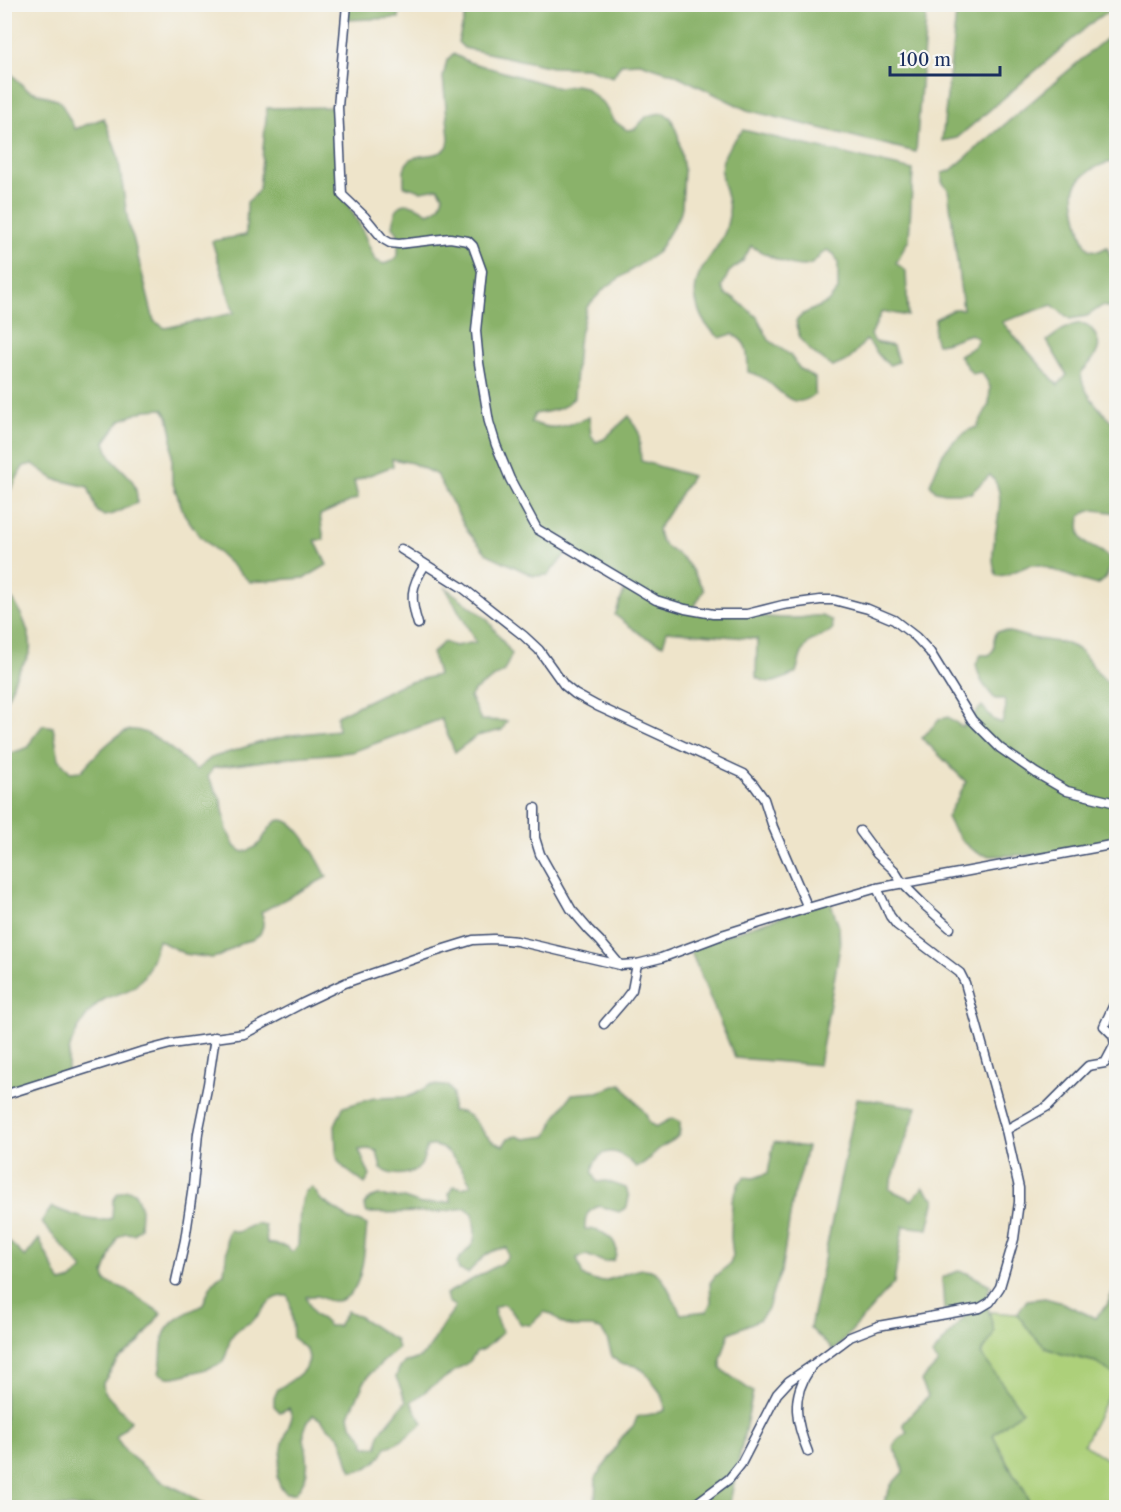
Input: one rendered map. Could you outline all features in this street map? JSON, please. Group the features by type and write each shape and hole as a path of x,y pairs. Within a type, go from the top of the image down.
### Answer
{"street":[{"path":"347,4 338,107 342,195 365,217 383,239 390,243 450,238 468,241 473,246 482,271 476,332 489,422 510,479 537,529 656,600 685,609 713,614 747,614 783,605 834,600 868,609 894,620 916,637 930,652 972,720 1000,748 1067,791 1116,803"},
{"path":"400,549 463,588 524,636 539,650 556,675 575,694 744,774 764,799 773,827 808,908"},
{"path":"418,624 412,598 413,587 425,565"},
{"path":"535,808 535,838 540,854 571,909 620,965"},
{"path":"860,831 877,854 894,870 902,884 950,928"},
{"path":"4,1095 171,1044 244,1034 345,984 431,952 473,940 517,941 620,965 636,964 661,958 725,934 878,888 1116,844"},
{"path":"690,1508 729,1479 741,1464 777,1394 789,1380 850,1337 878,1326 980,1308 990,1302 1000,1287 1014,1239 1019,1188 1006,1130 965,983 960,973 897,925 890,916 878,888"},
{"path":"604,1024 632,990 636,964"},
{"path":"1006,1130 1048,1106 1088,1066 1105,1063 1116,1044 1113,1035 1104,1026 1116,1000"},
{"path":"176,1281 185,1240 198,1133 208,1084 214,1037"},
{"path":"808,1452 799,1424 797,1396 803,1379 814,1364"}],"green space":[{"path":"1116,4 1116,8 1096,19 957,138 942,141 957,5"},
{"path":"347,5 400,5 399,18 346,20"},
{"path":"468,5 927,5 916,152 747,110 674,74 640,63 621,64 613,77 587,68 552,67 464,48 458,42"},
{"path":"1116,32 1116,162 1098,166 1086,173 1074,193 1077,216 1085,243 1090,250 1099,251 1107,247 1116,269 1116,318 1111,308 1102,306 1087,316 1070,319 1052,305 1002,322 1058,385 1067,375 1047,341 1064,329 1077,324 1088,326 1097,338 1099,344 1097,352 1081,373 1089,395 1116,426 1116,513 1088,511 1080,517 1079,529 1080,535 1087,544 1109,558 1109,570 1105,579 1097,585 1040,565 1030,565 1006,575 997,576 993,564 993,551 1000,496 997,485 990,475 971,493 945,493 936,491 930,484 943,453 955,440 977,427 989,404 990,387 981,372 972,374 959,355 974,347 978,339 971,334 937,344 934,335 935,319 954,309 963,309 948,189 942,182 942,173 950,171"},
{"path":"453,54 469,62 559,88 576,85 584,87 604,104 613,120 627,130 635,129 647,116 664,113 671,118 678,135 684,170 680,215 658,252 605,288 587,307 578,342 574,397 562,407 535,414 531,422 547,427 560,427 589,417 591,435 596,442 604,439 629,416 639,433 641,461 692,476 658,529 659,536 665,545 688,564 704,590 693,609 783,618 823,616 832,621 833,629 811,641 805,648 796,673 771,682 756,677 757,639 667,631 663,645 643,636 615,615 627,583 570,549 548,575 534,576 487,554 468,532 437,475 412,463 392,459 393,466 354,481 358,498 320,515 324,540 315,540 327,565 305,578 250,582 199,535 184,514 172,481 172,434 168,416 163,409 146,410 121,420 105,442 112,458 134,483 137,503 104,516 97,511 88,487 54,479 33,464 24,466 5,496 4,66 26,89 60,101 75,129 104,118 118,156 129,228 154,321 165,328 234,313 212,241 246,235 247,202 259,189 267,108 338,107 342,195 361,227 375,260 384,264 392,261 398,255 398,234 393,226 395,213 399,207 411,204 428,213 438,207 442,199 443,195 438,188 421,191 404,186 404,174 405,167 413,158 437,154 447,146 449,138 443,77 447,60"},
{"path":"743,130 913,170 909,239 896,263 906,271 908,316 882,311 871,335 875,342 893,346 898,362 890,365 886,363 866,340 849,360 833,367 812,352 800,339 796,321 803,314 827,303 838,290 838,263 834,254 827,250 812,264 802,266 779,260 751,246 743,261 729,272 722,287 726,295 734,298 757,317 769,340 790,355 800,369 815,378 815,394 807,399 794,401 789,399 764,379 748,372 747,354 742,341 732,334 720,338 704,322 696,300 697,280 726,229 729,211 721,172 723,158"},
{"path":"445,587 487,619 512,654 504,671 475,690 470,697 481,720 507,721 502,730 477,736 455,752 441,719 352,752 213,768 208,777 221,800 227,830 235,847 243,852 250,850 259,844 273,824 280,820 288,822 297,829 312,849 327,877 261,912 263,926 260,934 220,956 212,958 185,954 158,940 150,965 140,981 128,990 100,1002 84,1020 70,1048 68,1071 5,1094 5,760 12,753 29,747 43,725 53,727 59,759 70,772 81,771 110,742 130,730 137,730 155,738 196,770 211,758 258,743 292,735 338,730 337,716 402,684 438,675 432,653 444,642 455,646 476,642"},
{"path":"5,599 12,599 19,610 28,631 30,651 5,701"},
{"path":"997,631 1065,643 1074,647 1082,652 1116,691 1116,841 1062,854 990,856 969,848 950,824 947,817 966,782 922,738 940,719 948,717 962,727 982,706 994,720 1002,723 1006,707 1004,699 995,699 981,679 976,664 981,655 989,655 994,649"},
{"path":"830,901 839,927 840,947 819,1065 735,1058 689,947"},
{"path":"621,1084 646,1114 649,1123 656,1127 672,1118 680,1122 679,1133 675,1139 636,1167 625,1157 614,1152 607,1152 598,1159 593,1169 597,1182 606,1181 626,1188 629,1197 627,1207 619,1212 599,1206 591,1210 586,1217 585,1229 598,1231 610,1237 614,1242 616,1253 614,1260 604,1262 586,1255 577,1258 583,1276 592,1280 611,1279 639,1270 647,1269 655,1272 666,1284 681,1314 707,1311 711,1302 710,1283 730,1264 733,1256 732,1201 739,1183 745,1177 754,1178 768,1173 774,1142 807,1147 793,1198 781,1272 768,1309 759,1320 729,1333 721,1359 721,1369 753,1392 729,1507 595,1507 596,1476 622,1437 634,1425 637,1417 665,1410 664,1401 644,1371 636,1366 619,1363 612,1356 602,1331 593,1327 566,1325 552,1314 544,1312 530,1325 521,1324 510,1309 503,1304 494,1307 503,1332 484,1349 476,1352 470,1361 411,1402 423,1423 401,1441 386,1447 377,1461 368,1467 352,1471 340,1438 313,1415 304,1432 307,1472 304,1481 295,1493 286,1493 277,1477 283,1443 292,1417 289,1408 280,1412 274,1406 274,1398 278,1389 305,1369 309,1357 306,1349 293,1338 292,1311 288,1296 275,1298 257,1317 235,1332 221,1363 172,1377 159,1373 162,1344 167,1329 176,1319 203,1305 213,1283 224,1273 226,1238 229,1230 238,1232 256,1223 265,1225 267,1243 285,1246 293,1252 298,1245 300,1210 305,1192 312,1187 321,1200 349,1220 367,1225 361,1272 351,1293 344,1299 333,1301 315,1296 306,1297 314,1315 329,1326 338,1326 347,1311 395,1339 398,1348 370,1374 349,1415 351,1424 363,1438 366,1447 378,1447 379,1434 406,1401 396,1377 399,1369 405,1362 425,1353 455,1306 448,1302 446,1294 502,1263 508,1257 507,1248 495,1250 485,1256 468,1273 459,1270 457,1262 472,1244 475,1236 473,1214 466,1208 439,1212 367,1213 364,1205 370,1198 378,1195 404,1198 421,1204 451,1202 449,1194 454,1186 463,1188 471,1185 452,1156 442,1148 434,1146 427,1147 419,1168 402,1174 389,1173 381,1169 377,1151 359,1150 370,1176 365,1184 338,1161 335,1125 343,1107 374,1098 407,1097 430,1085 448,1086 453,1093 452,1111 467,1114 488,1138 503,1146 508,1138 517,1136 525,1139 547,1136 555,1118 572,1094 598,1092"},
{"path":"857,1098 917,1107 889,1189 912,1200 923,1187 935,1199 928,1229 903,1226 894,1283 834,1351 810,1328"},
{"path":"127,1190 135,1192 141,1209 140,1228 134,1234 125,1233 117,1238 104,1274 106,1282 123,1288 161,1313 140,1342 118,1360 103,1383 104,1392 131,1421 116,1437 126,1452 161,1481 208,1507 5,1507 5,1238 25,1257 39,1239 61,1283 72,1280 83,1269 41,1222 52,1207 90,1219 112,1218 113,1201 118,1193"},
{"path":"958,1271 990,1285 986,1300 994,1331 981,1354 1022,1411 993,1435 1013,1474 1024,1489 1030,1507 880,1508 891,1485 903,1472 901,1462 893,1447 899,1438 907,1433 903,1424 928,1396 921,1381 938,1363 932,1355 966,1315 944,1309 942,1278"},
{"path":"1116,1288 1116,1376 1096,1362 1046,1348 1017,1314 1027,1300 1045,1298 1063,1303 1095,1318 1107,1305"},
{"path":"989,1312 1017,1314 1032,1334 1062,1354 1096,1362 1116,1376 1084,1444 1116,1466 1116,1507 1030,1507 1024,1489 993,1435 981,1354 992,1334"}]}
